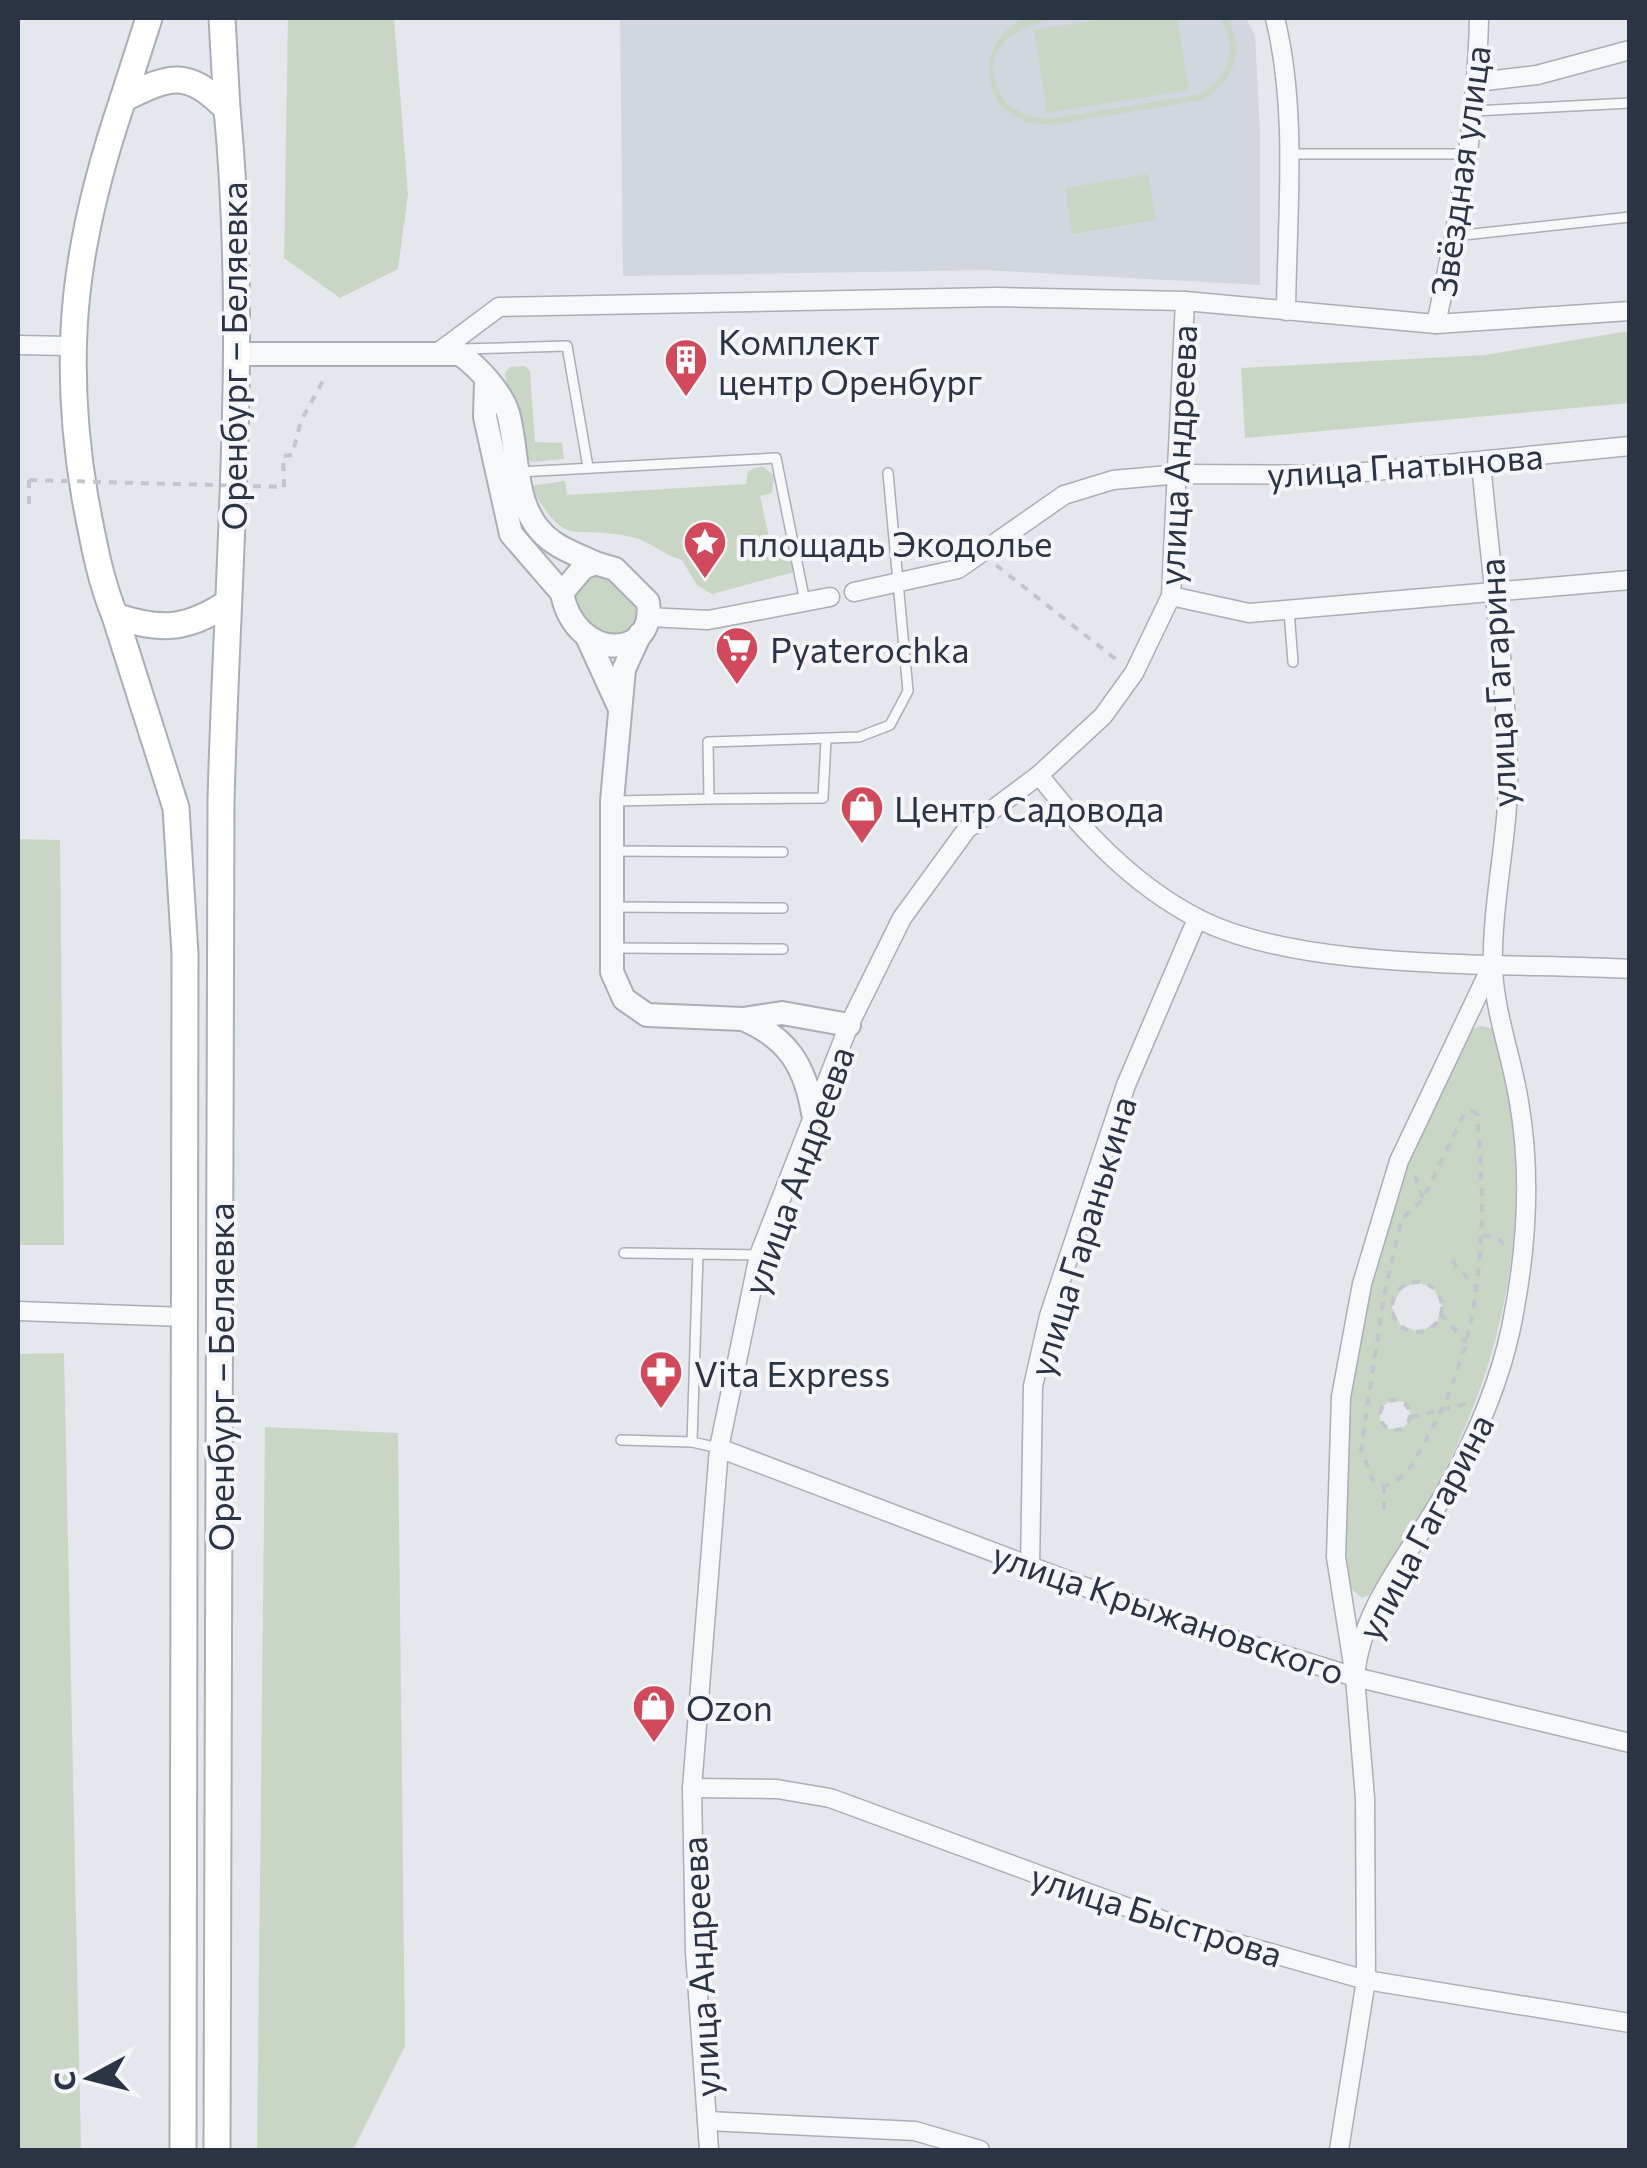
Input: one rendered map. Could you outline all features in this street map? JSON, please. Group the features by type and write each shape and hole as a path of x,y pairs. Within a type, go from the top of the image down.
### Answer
{"main road":[{"name":"Оренбург – Беляевка","path":"149,18 81,247 70,346 75,438 99,576 176,808 185,954 183,2150"},
{"name":"Оренбург – Беляевка","path":"217,2150 221,800 226,604 232,546 237,255 222,18"},
{"path":"123,99 160,81 180,78 204,86 227,108"},
{"path":"115,616 151,628 180,627 226,604"}],"street":[{"path":"1275,18 1282,46 1288,154 1286,311"},
{"name":"Звёздная улица","path":"1436,324 1455,236 1474,112 1478,18"},
{"path":"1478,82 1537,75 1630,50"},
{"path":"440,351 499,307 997,297 1185,301 1436,324 1630,311"},
{"name":"улица Андреева","path":"709,2150 695,1952 692,1788 718,1448 759,1255 850,1025 902,918 967,830 1039,775 1103,716 1134,673 1170,596 1180,474 1185,301"},
{"path":"18,345 70,346"},
{"path":"236,354 440,351 460,354 486,380 508,414 516,472 532,520 551,541 615,569 648,602 644,626 624,669 612,801 612,972 624,1000 647,1016 743,1019 782,1013 850,1025"},
{"path":"486,380 485,417 511,534 562,593 570,618 588,639 620,709"},
{"name":"улица Гнатынова","path":"854,592 958,570 1064,495 1114,480 1180,474 1334,475 1630,446"},
{"name":"улица Гагарина","path":"1356,1677 1364,1625 1448,1488 1490,1401 1512,1326 1526,1214 1520,1106 1495,997 1493,963 1508,766 1481,463"},
{"path":"562,593 583,568 594,563"},
{"path":"1170,596 1249,613 1630,580"},
{"path":"588,639 603,647 621,645 644,626 708,620 830,597"},
{"path":"1039,775 1084,830 1142,883 1197,918 1280,947 1630,969"},
{"name":"улица Гаранькина","path":"1030,1568 1033,1386 1049,1316 1126,1085 1197,918"},
{"name":"улица Гагарина","path":"1339,2150 1366,1980 1365,1798 1356,1677 1339,1593 1336,1523 1341,1397 1348,1348 1380,1216 1399,1161 1493,963"},
{"path":"743,1019 791,1048 807,1082 813,1113"},
{"path":"18,1311 186,1317"},
{"name":"улица Крыжановского","path":"718,1448 1183,1624 1356,1677 1630,1743"},
{"name":"улица Быстрова","path":"692,1788 777,1790 830,1798 1192,1931 1366,1980 1630,2023"},
{"path":"707,2121 915,2131 980,2150"}],"lane":[{"path":"1474,112 1630,104"},
{"path":"1288,154 1468,154"},
{"path":"1455,236 1630,217"},
{"path":"440,351 566,346 588,467"},
{"path":"516,472 776,458 805,602"},
{"path":"709,800 708,742 859,738 890,726 908,691 888,474"},
{"path":"1289,611 1293,662"},
{"path":"612,801 823,798 826,740"},
{"path":"610,850 783,852"},
{"path":"609,907 783,908"},
{"path":"611,948 783,949"},
{"path":"624,1253 759,1255"},
{"path":"692,1442 698,1254"},
{"path":"621,1440 692,1442 718,1448"}],"path":[{"path":"29,507 28,480 284,486 283,456 292,455 301,421 339,354"},
{"path":"983,574 996,565 1134,673"},
{"path":"1472,1111 1477,1114 1485,1206 1467,1343 1458,1380 1406,1476 1384,1486 1372,1478 1361,1449 1384,1296 1401,1220 1424,1198 1464,1114 1472,1111"},
{"path":"1452,1261 1475,1286"},
{"path":"1441,1314 1430,1328 1410,1331 1394,1317 1394,1297 1410,1283 1427,1284 1439,1296 1441,1314 1467,1343"},
{"path":"1410,1417 1440,1413 1479,1399 1490,1401"},
{"path":"1398,1400 1408,1406 1410,1417 1406,1426 1395,1430 1384,1426 1380,1414 1386,1403 1398,1400"},
{"path":"1384,1486 1384,1515"}],"shaded area":[{"path":"620,18 1246,18 1255,36 1260,131 1260,285 986,270 623,276"}],"green space":[{"path":"288,18 394,18 408,194 398,269 340,298 284,258"},
{"path":"1026,18 1061,18 1014,35 995,56 997,86 1007,104 1027,116 1049,119 1204,91 1227,65 1229,42 1220,18 1227,18 1233,30 1234,65 1221,85 1201,100 1050,125 1025,122 1003,108 995,95 989,69 995,45 1013,25"},
{"path":"1112,18 1177,18 1189,90 1047,113 1034,30"},
{"path":"1148,174 1156,220 1072,234 1065,188"},
{"path":"1629,331 1629,403 1245,438 1241,368 1485,355"},
{"path":"525,366 530,371 535,442 562,443 564,459 532,462 517,454 505,373 510,367"},
{"path":"762,466 774,475 772,493 760,496 773,555 791,553 794,572 712,594 697,585 682,560 645,542 563,528 530,486 565,481 567,495 746,484 748,471"},
{"path":"598,573 621,585 634,606 638,623 621,635 597,634 578,609 576,593 586,577"},
{"path":"18,839 60,840 64,1245 18,1245"},
{"path":"1480,1026 1491,1028 1503,1063 1512,1125 1516,1189 1512,1252 1502,1313 1486,1373 1436,1488 1405,1542 1369,1595 1362,1598 1349,1587 1345,1495 1349,1404 1362,1313 1391,1203 1468,1031","holes":["1418,1282 1434,1289 1442,1305 1437,1322 1420,1332 1401,1326 1392,1307 1401,1289","1391,1400 1404,1402 1410,1411 1409,1422 1401,1429 1389,1429 1380,1420 1381,1408"]},
{"path":"64,1353 81,2150 18,2150 18,1354"},
{"path":"265,1427 398,1433 405,2046 353,2150 257,2150"}],"place":[{"name":"Комплект центр Оренбург","path":"686,398"},
{"name":"площадь Экодолье","path":"705,580"},
{"name":"Pyaterochka","path":"737,686"},
{"name":"Центр Садовода","path":"862,845"},
{"name":"Vita Express","path":"661,1410"},
{"name":"Ozon","path":"654,1744"}]}
